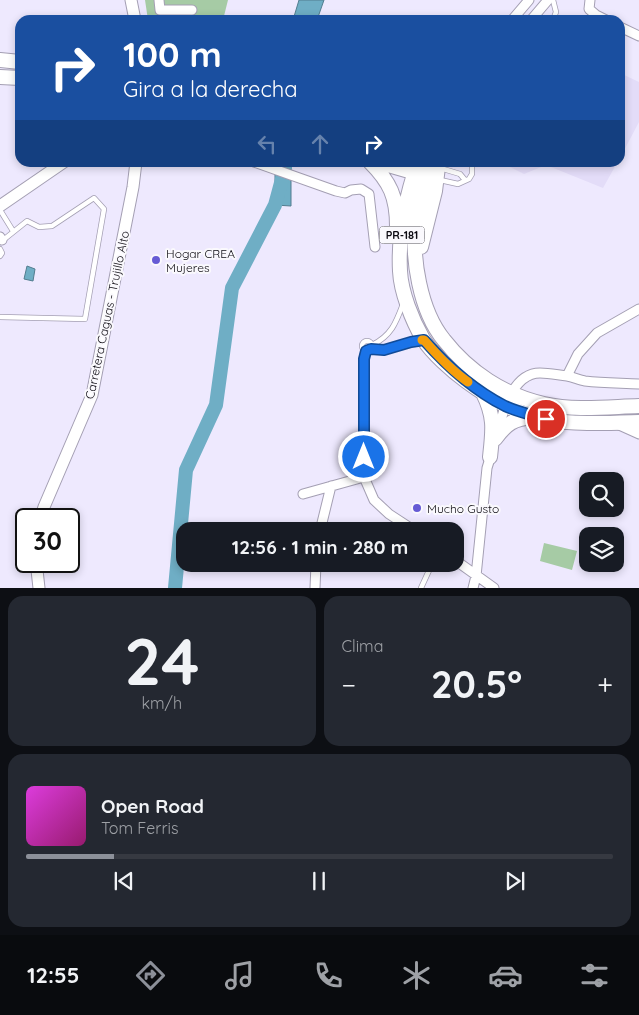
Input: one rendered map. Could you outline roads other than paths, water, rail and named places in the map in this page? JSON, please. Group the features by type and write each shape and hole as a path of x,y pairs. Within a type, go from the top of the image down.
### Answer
{"main road":[{"path":"0,60 15,62"},
{"path":"0,77 15,78"},
{"path":"375,167 383,175 394,198 397,218 396,251 400,272"},
{"name":"PR-181","path":"428,168 406,202 400,272 405,298 413,318 424,340 439,357 457,374 483,393 508,400 530,400 570,408 639,406"},
{"name":"PR-181","path":"428,168 435,191 416,268 424,302 432,319 443,339 462,362 497,386 508,400 524,413 564,421 639,422"},
{"path":"483,393 490,406 492,419 493,435 490,457"},
{"path":"495,439 503,428 514,421 536,416"}],"street":[{"path":"131,0 134,15"},
{"path":"159,0 160,10 192,10"},
{"path":"516,15 528,0"},
{"path":"535,15 548,0"},
{"path":"589,1 589,9 596,15"},
{"path":"625,29 639,36"},
{"path":"0,206 57,167"},
{"path":"128,167 133,187"},
{"name":"Carretera Caguas - Trujillo Alto","path":"44,508 92,395 135,167"},
{"path":"268,167 345,193 361,189 368,194 375,247"},
{"path":"567,376 578,354 597,333 639,309"},
{"path":"369,349 364,359 364,477 374,500 401,522"},
{"path":"473,588 476,576 487,468 508,400 526,377 534,373 541,373 567,376 584,381 639,384"},
{"path":"611,422 639,434"},
{"path":"303,494 364,477"},
{"path":"322,522 331,486"},
{"path":"464,567 494,588"},
{"path":"315,588 316,572"},
{"path":"37,573 39,588"}],"lane":[{"path":"553,0 555,15"},
{"path":"428,168 458,184 469,179 472,174 472,167"},
{"path":"428,168 460,174 465,180"},
{"path":"0,256 2,253 0,242 27,221 39,228 52,226 94,198 104,209 85,319 0,317"},
{"path":"0,210 13,231"},
{"path":"369,349 390,332 405,298"},
{"path":"369,349 384,350 424,340"},
{"path":"421,588 428,572"}],"water":[{"path":"299,0 324,0 319,15 294,15"},
{"path":"275,167 291,167 291,206 275,205"},
{"path":"27,266 35,269 33,281 24,279"}],"waterway":[{"path":"175,588 186,470 216,405 232,288 275,205 285,167"}],"place":[{"name":"Hogar CREA Mujeres","path":"156,260"},
{"name":"Mucho Gusto","path":"417,508"}]}
